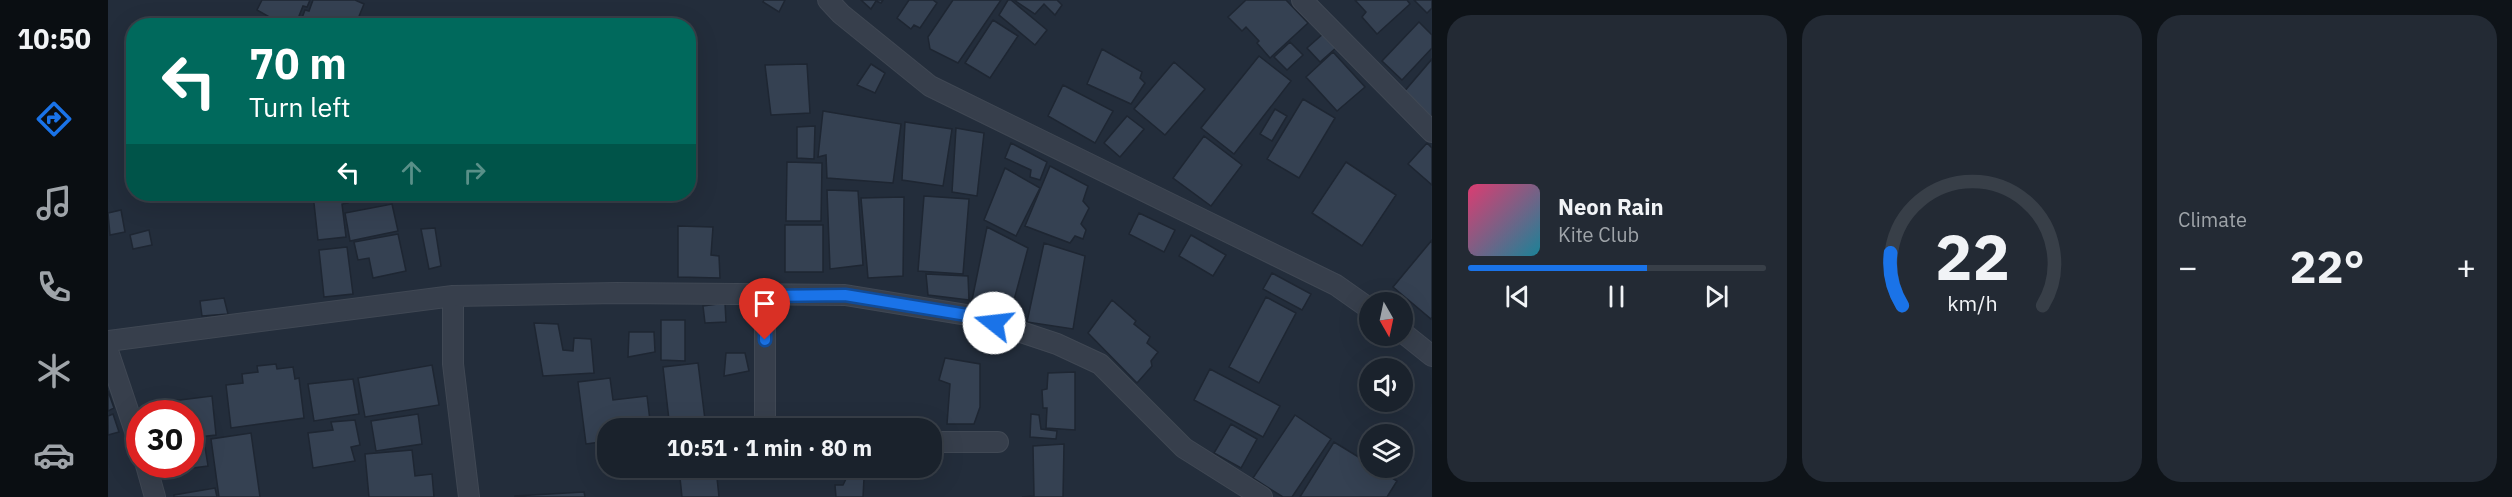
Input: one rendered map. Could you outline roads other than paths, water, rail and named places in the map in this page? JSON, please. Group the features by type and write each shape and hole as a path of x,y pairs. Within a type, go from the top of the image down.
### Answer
{"street":[{"path":"828,0 930,86 1336,285 1359,301"},
{"path":"1302,0 1432,132"},
{"path":"108,341 453,296 617,292 765,296 845,295 973,316 1057,344 1100,364 1184,448 1262,497"},
{"path":"453,296 453,364 469,497"},
{"path":"765,296 765,418"},
{"path":"1413,341 1432,356"},
{"path":"108,351 126,404"},
{"path":"942,442 998,442"},
{"path":"150,478 155,497"}]}
